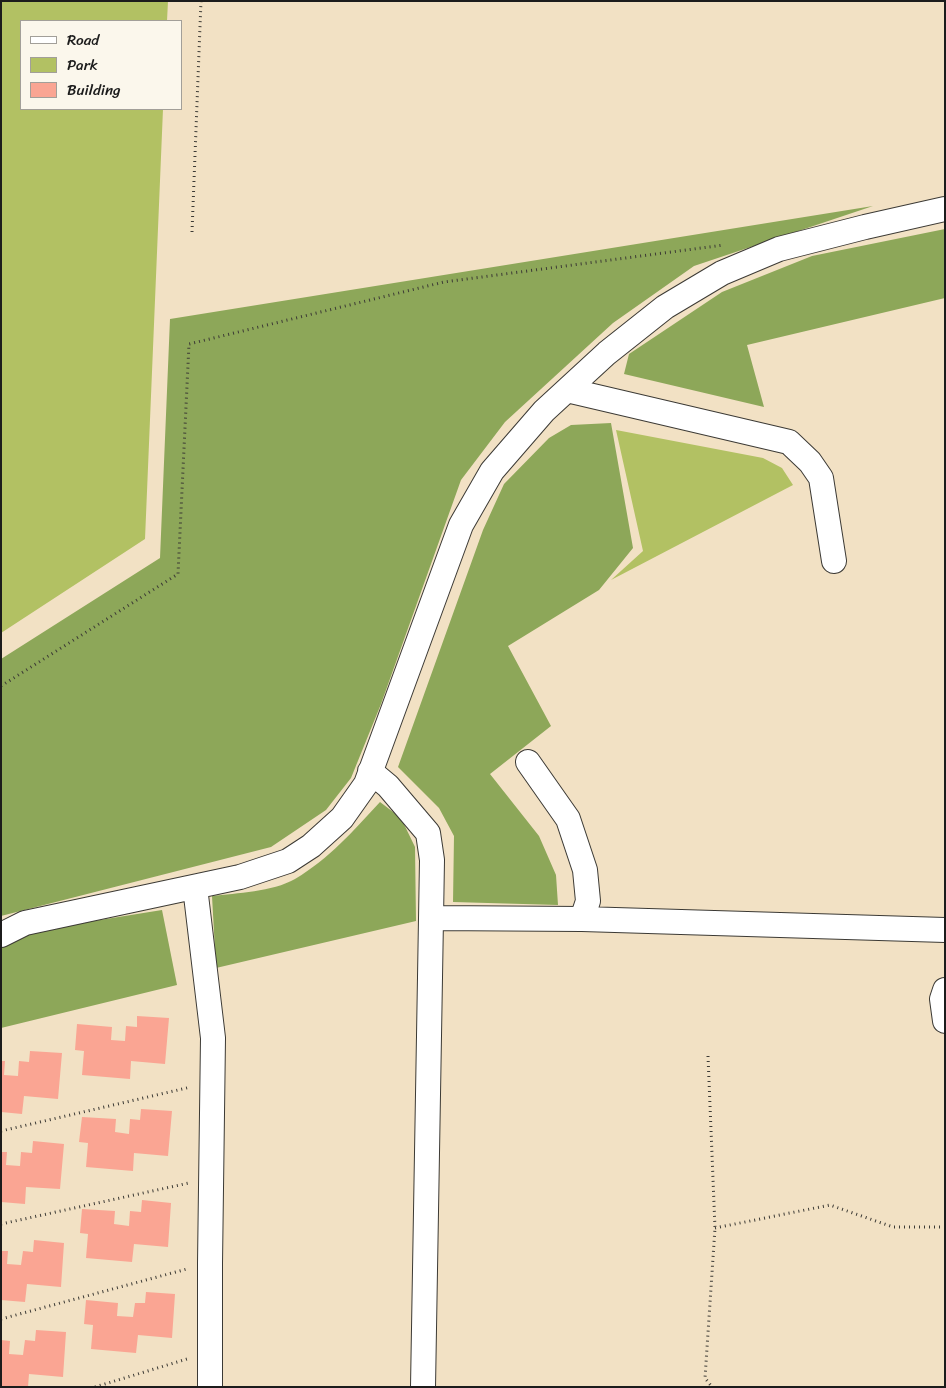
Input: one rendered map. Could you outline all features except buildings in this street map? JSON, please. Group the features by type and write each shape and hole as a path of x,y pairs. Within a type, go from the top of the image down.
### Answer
{"street":[{"path":"1,934 25,923 240,877 288,861 310,846 342,818 366,784 461,525 492,471 544,411 607,353 665,307 722,273 779,249 945,209"},
{"path":"567,390 789,442 810,462 821,478 834,561"},
{"path":"528,762 568,819 585,870 588,900 582,918"},
{"path":"370,772 388,786 428,833 432,860 423,1387"},
{"path":"195,887 213,1038 210,1387"},
{"path":"431,918 582,918 945,930"},
{"path":"945,990 942,999 945,1021"}],"path":[{"path":"192,232 201,1"},
{"path":"1,686 178,574 189,344 444,282 728,245"},
{"path":"708,1056 715,1228 705,1378 712,1387"},
{"path":"1,1131 213,1082"},
{"path":"1,1224 212,1178"},
{"path":"715,1228 830,1205 893,1227 945,1227"},
{"path":"1,1319 210,1263"},
{"path":"95,1387 210,1352"}],"green space":[{"path":"1,1 168,1 167,20 20,20 20,110 163,110 145,539 1,633"},
{"path":"873,206 694,266 613,323 505,422 461,480 381,704 351,778 326,810 271,847 1,916 1,659 160,558 170,319"},
{"path":"945,229 945,298 747,345 764,407 624,374 629,354 722,292 812,256"},
{"path":"611,423 633,548 599,590 508,646 551,726 490,774 539,836 556,875 558,905 453,902 454,836 439,808 398,767 483,530 504,484 549,438 571,425"},
{"path":"616,430 763,458 782,468 793,485 611,580 643,551"},
{"path":"380,802 401,818 415,847 416,921 216,968 212,896 276,887 295,879 330,853"},
{"path":"162,910 177,985 1,1028 1,946 19,933"}]}
